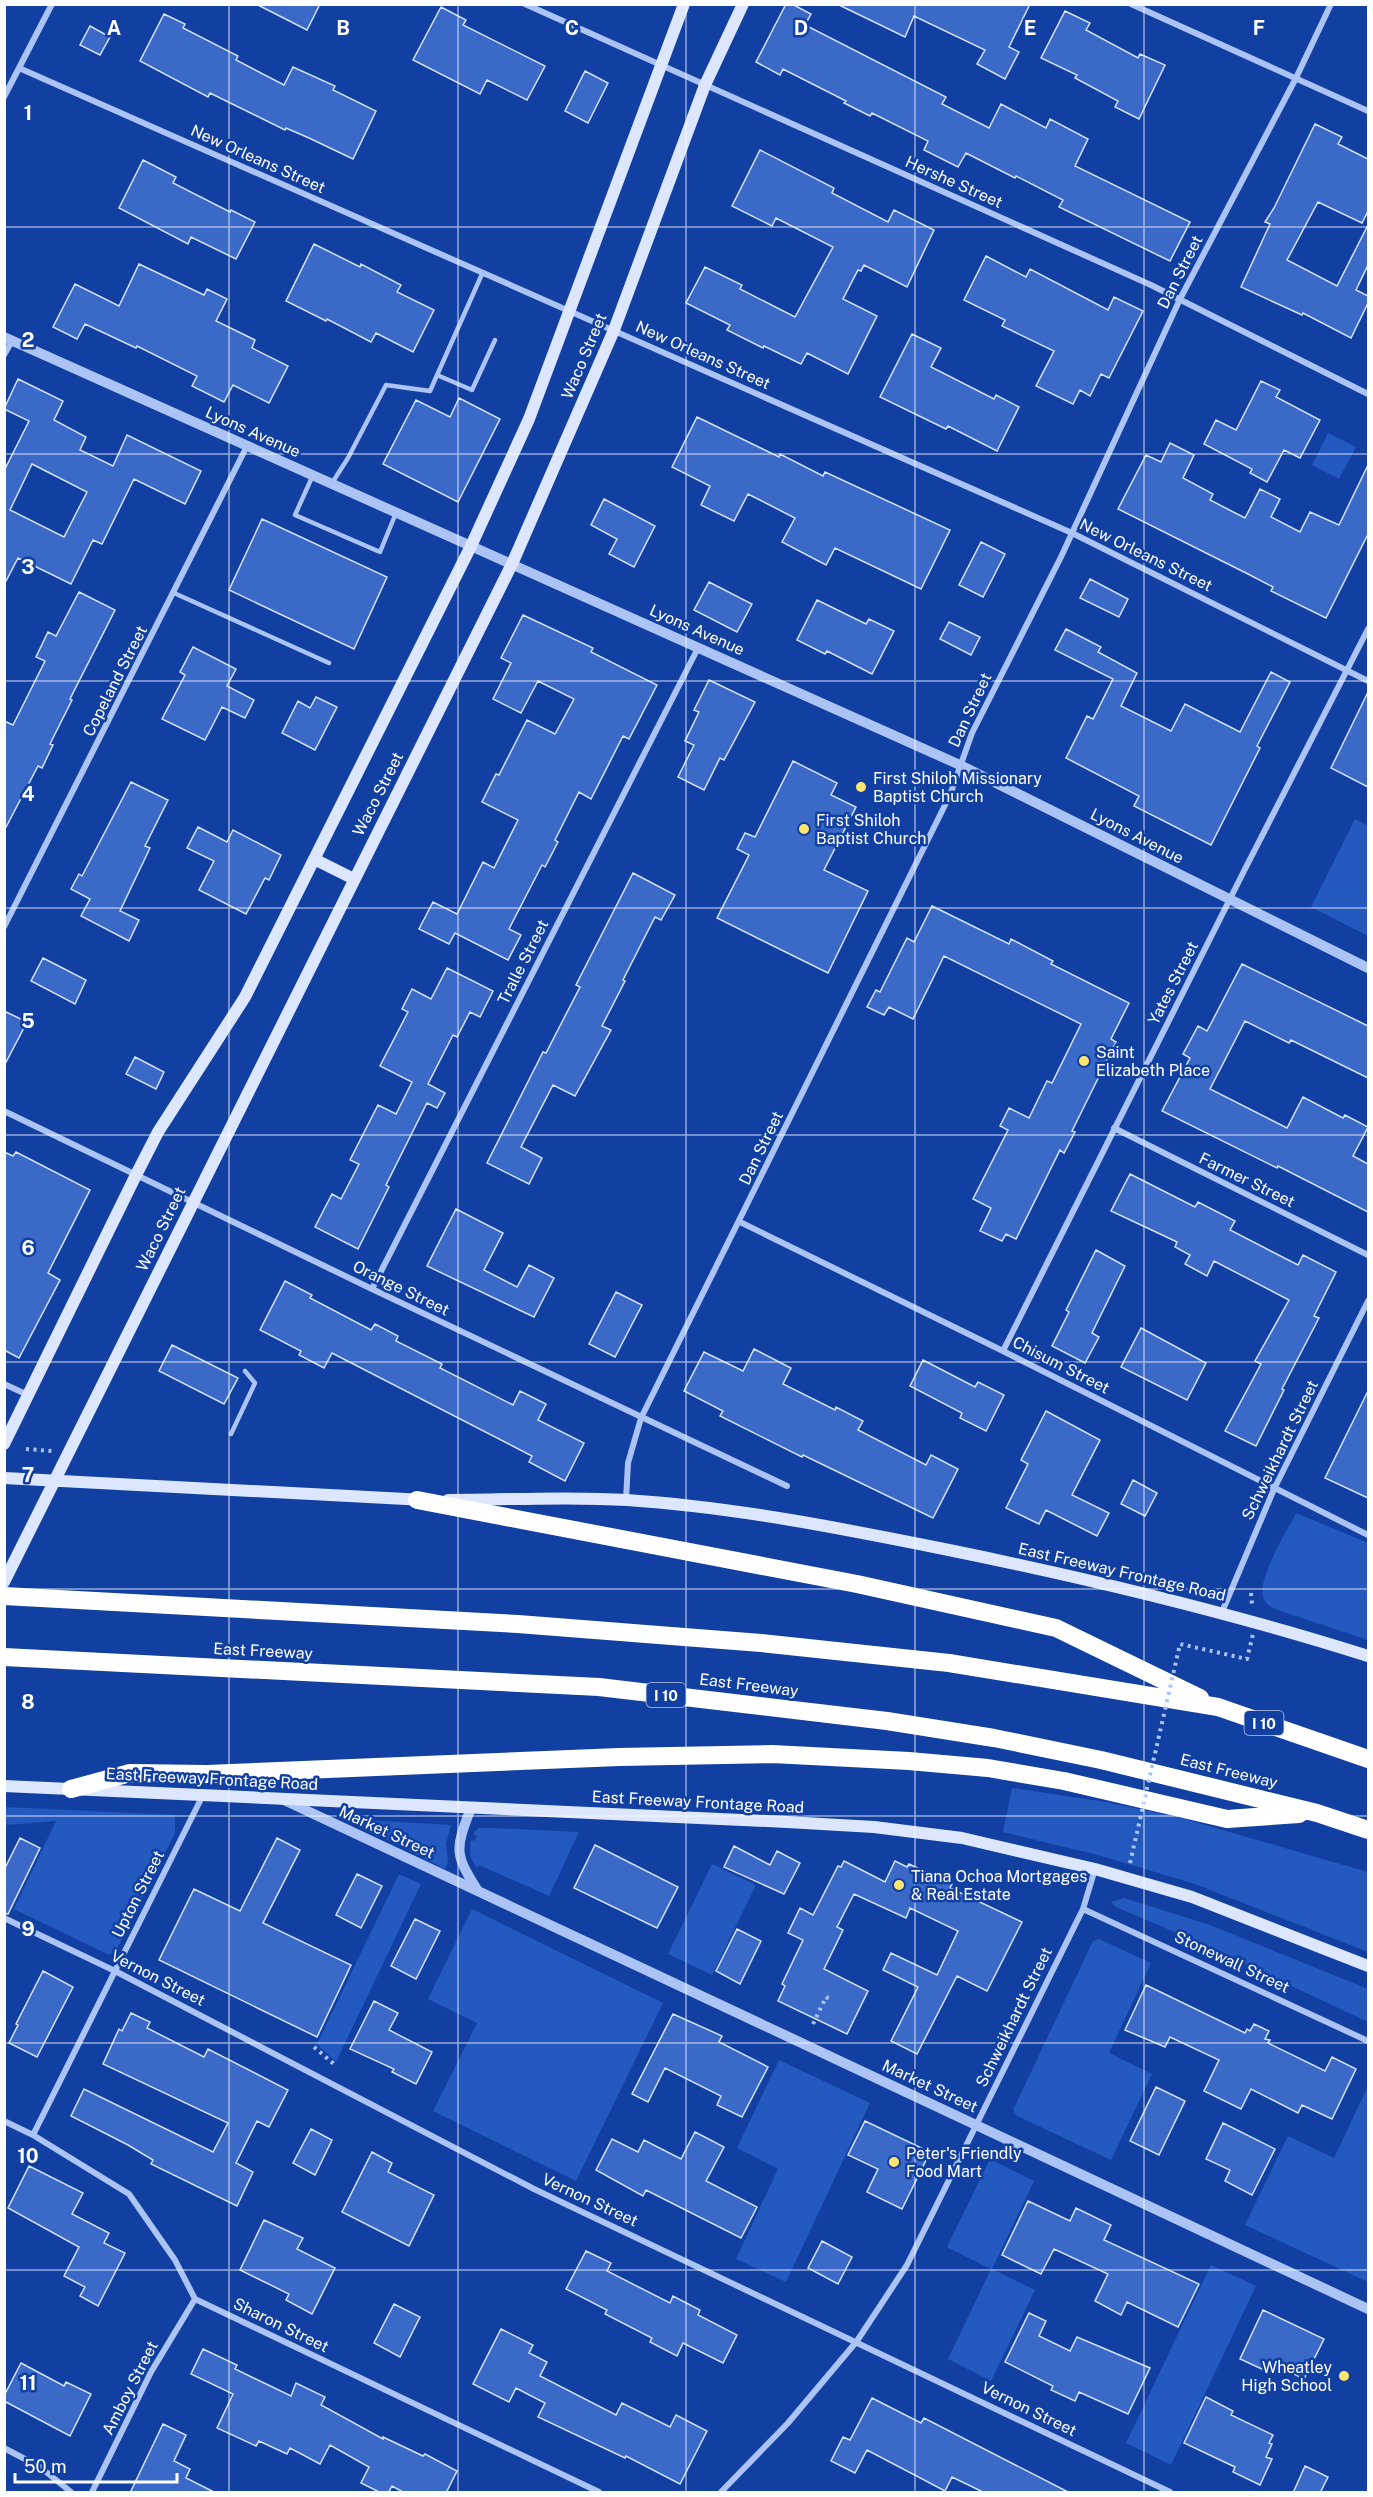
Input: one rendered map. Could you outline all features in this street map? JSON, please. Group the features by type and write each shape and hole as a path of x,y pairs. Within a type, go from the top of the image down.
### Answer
{"highway":[{"path":"417,1500 858,1584 1056,1628 1218,1707"},
{"name":"I 10","path":"4,1596 518,1624 761,1643 949,1663 1218,1707 1368,1759"},
{"name":"East Freeway","path":"4,1657 599,1687 887,1721 994,1738 1111,1762 1317,1813 1368,1830"},
{"path":"71,1789 130,1773 207,1774 618,1757 772,1754 909,1761 988,1768 1064,1781 1227,1819 1317,1813"}],"main road":[{"name":"Waco Street","path":"4,1444 158,1132 245,997 471,546 529,419 684,4"},
{"name":"Waco Street","path":"4,1582 512,564 614,330 705,86 743,4"},
{"path":"314,859 354,879"},
{"name":"East Freeway Frontage Road","path":"4,1478 417,1500 626,1500 757,1515 898,1540 1051,1571 1221,1612 1368,1656"},
{"name":"East Freeway Frontage Road","path":"4,1786 874,1827 962,1838 1095,1869 1192,1897 1368,1966"}],"street":[{"path":"4,97 52,4"},
{"name":"Hershe Street","path":"525,4 1180,299 1368,394"},
{"path":"1131,4 1368,111"},
{"name":"Dan Street","path":"626,1500 628,1463 641,1418 950,795 972,733 1072,533 1180,299 1296,78 1331,4"},
{"name":"New Orleans Street","path":"20,68 1072,533 1368,681"},
{"path":"4,355 8,339"},
{"name":"Lyons Avenue","path":"8,339 960,765 1368,968"},
{"name":"Copeland Street","path":"4,927 247,446"},
{"name":"Yates Street","path":"1003,1351 1368,629"},
{"name":"Tralle Street","path":"372,1289 698,648"},
{"name":"Orange Street","path":"4,1111 787,1486"},
{"name":"Farmer Street","path":"1114,1128 1368,1255"},
{"name":"Chisum Street","path":"740,1222 1003,1351 1368,1535"},
{"name":"Schweikhardt Street","path":"1221,1612 1274,1489 1368,1301"},
{"path":"4,1384 28,1395"},
{"name":"Upton Street","path":"33,2135 203,1795"},
{"name":"Market Street","path":"284,1800 1368,2309"},
{"name":"Market Street","path":"471,1808 461,1834 460,1856 462,1866 478,1891"},
{"name":"Schweikhardt Street","path":"721,2493 788,2423 857,2341 908,2265 1083,1909 1095,1869"},
{"name":"Stonewall Street","path":"1083,1909 1368,2041"},
{"name":"Vernon Street","path":"4,1918 115,1971 534,2189 857,2341 1170,2493"},
{"path":"4,2121 33,2135 129,2194 175,2260 195,2299"},
{"name":"Amboy Street","path":"93,2493 151,2372 195,2299"},
{"name":"Sharon Street","path":"195,2299 599,2493"},
{"path":"4,2448 40,2467 71,2493"}],"lane":[{"path":"332,483 348,458 386,385 430,391 482,274"},
{"path":"437,375 472,390 495,340"},
{"path":"313,475 295,515 380,552 396,513"},
{"path":"174,593 329,663"},
{"path":"231,1434 255,1383 245,1371"}],"path":[{"path":"26,1449 54,1451"},
{"path":"1130,1863 1180,1644 1247,1659 1253,1634"},
{"path":"813,2024 826,1997 829,1999"},
{"path":"314,2047 335,2065"}],"shaded area":[{"path":"1328,433 1356,447 1339,479 1312,465"},
{"path":"1355,819 1368,826 1368,936 1311,907"},
{"path":"1296,1513 1368,1543 1368,1640 1275,1609 1264,1600 1263,1588 1269,1566"},
{"path":"1012,1788 1106,1802 1181,1818 1368,1872 1368,1952 1195,1884 1098,1855 1003,1832"},
{"path":"5,1807 175,1815 175,1833 117,1949 110,1955 14,1909 56,1821 5,1825"},
{"path":"346,1819 451,1825 446,1844 448,1862 445,1869"},
{"path":"478,1828 579,1832 549,1896 479,1865 477,1868 471,1858 470,1848 471,1840 474,1841 477,1836 473,1834"},
{"path":"712,1864 756,1885 712,1975 668,1954"},
{"path":"399,1874 421,1884 336,2062 317,2044"},
{"path":"1124,1898 1210,1925 1368,1989 1368,2022 1198,1942 1116,1907 1111,1902"},
{"path":"472,1909 663,2003 576,2181 433,2111 477,2023 428,1999"},
{"path":"1099,1939 1151,1963 1109,2053 1152,2074 1111,2160 1017,2116 1013,2110 1093,1941"},
{"path":"779,2060 870,2103 786,2282 736,2259 778,2169 737,2148"},
{"path":"1368,2086 1368,2282 1245,2225 1288,2136 1334,2158"},
{"path":"990,2159 1034,2181 992,2269 1035,2290 991,2381 948,2359 991,2269 947,2247"},
{"path":"1211,2265 1256,2286 1171,2465 1126,2443"}],"building":[{"path":"256,4 320,4 307,30"},
{"path":"786,4 792,4 811,14 805,25 946,97 942,104 989,128 1001,104 1046,128 1050,119 1088,139 1075,166 1190,222 1170,261 1059,207 1063,200 1016,176 1015,178 966,153 958,167 924,150 928,141 872,113 870,116 783,69 780,75 756,62"},
{"path":"837,4 1030,4 1009,47 1019,52 1005,79 977,64 985,50 914,16 905,37"},
{"path":"441,7 466,20 463,25 545,66 527,100 487,80 480,94 413,60"},
{"path":"1065,11 1090,23 1086,30 1138,58 1140,54 1165,65 1139,119 1115,107 1118,101 1075,78 1077,75 1041,58"},
{"path":"164,14 185,24 183,28 238,56 236,60 284,85 293,67 335,86 333,90 376,111 353,159 286,128 285,130 210,93 208,97 140,61"},
{"path":"90,26 110,37 100,55 80,45"},
{"path":"585,71 608,83 588,123 565,111"},
{"path":"1315,124 1342,137 1338,144 1368,159 1368,211 1362,223 1318,202 1287,260 1337,286 1368,225 1368,265 1356,290 1368,296 1368,303 1351,338 1303,313 1302,315 1241,287 1270,224 1265,222"},
{"path":"760,150 834,188 832,193 888,222 894,210 934,230 907,287 864,265 861,271 858,270 843,299 877,316 848,374 807,353 801,364 764,346 763,348 727,330 730,325 686,303 705,267 742,285 740,289 795,317 833,247 776,218 772,226 732,206"},
{"path":"143,160 176,177 173,183 255,222 236,259 191,237 188,244 119,208"},
{"path":"314,244 360,267 361,264 401,285 397,292 434,310 413,352 376,333 371,342 286,301"},
{"path":"986,256 1026,277 1030,269 1108,310 1114,297 1143,311 1109,378 1101,374 1090,396 1080,390 1073,404 1036,386 1054,351 1002,326 1005,320 964,300"},
{"path":"139,264 204,295 207,289 227,299 216,321 255,340 252,348 288,366 269,403 233,385 224,402 192,386 197,376 137,346 136,348 85,324 77,339 53,327 75,284 119,306"},
{"path":"912,334 941,348 931,367 994,399 996,395 1019,407 997,451 948,426 946,429 880,397"},
{"path":"18,379 63,401 54,420 86,437 80,450 113,466 127,435 201,471 185,504 134,479 102,544 93,540 71,584 18,558 4,585 4,471 29,421 4,409","holes":["32,464 87,492 64,537 10,510"]},
{"path":"1261,381 1280,390 1276,397 1320,420 1300,458 1284,450 1267,482 1250,473 1252,469 1204,444 1216,420 1236,430"},
{"path":"459,398 500,419 458,502 383,464 416,400 450,417"},
{"path":"697,417 779,457 780,454 823,476 825,472 950,530 921,589 835,548 826,565 782,542 795,518 748,494 734,521 701,505 710,486 672,467"},
{"path":"1170,443 1194,455 1183,478 1213,494 1210,500 1245,518 1260,489 1280,499 1271,517 1300,532 1310,512 1339,525 1368,465 1368,534 1326,618 1271,591 1273,587 1118,509 1146,455 1161,462"},
{"path":"604,499 655,526 634,567 609,554 617,539 591,525"},
{"path":"262,519 387,577 354,649 229,590"},
{"path":"981,542 1005,554 983,597 959,585"},
{"path":"1090,579 1128,599 1119,617 1080,598"},
{"path":"709,582 752,604 737,632 694,610"},
{"path":"79,592 115,610 70,699 72,700 50,744 53,745 42,768 38,766 4,831 4,721 13,725 45,661 36,657 48,632 56,636"},
{"path":"817,600 866,624 869,619 894,631 872,674 827,651 825,654 797,640"},
{"path":"523,615 593,648 591,652 657,685 629,739 623,736 591,799 579,792 555,840 558,842 545,867 542,865 509,929 521,935 508,960 455,933 449,944 419,929 433,902 457,914 483,862 494,868 518,820 482,802 496,774 499,775 527,720 555,734 574,699 538,681 521,713 493,699 511,663 501,658"},
{"path":"949,622 980,637 971,655 940,639"},
{"path":"1066,629 1101,647 1098,652 1137,673 1121,706 1171,731 1185,704 1240,732 1271,672 1290,682 1211,845 1134,806 1139,796 1066,758 1087,716 1093,719 1113,679 1055,650"},
{"path":"193,647 236,669 227,686 254,700 245,718 222,707 205,740 162,719 185,675 180,672"},
{"path":"709,680 755,702 724,760 720,758 704,790 678,777 694,745 685,741 699,712 694,710"},
{"path":"1368,692 1368,787 1331,768"},
{"path":"316,697 337,707 315,750 282,733 298,701 310,708"},
{"path":"793,761 837,783 831,795 856,807 824,870 868,891 828,973 717,918 749,855 737,849 745,833 755,837"},
{"path":"131,782 168,800 145,846 150,848 120,911 139,920 129,941 81,916 90,899 71,889 79,874 82,876"},
{"path":"198,827 227,842 233,830 281,855 269,880 265,878 246,914 199,890 214,861 187,848"},
{"path":"633,873 675,895 661,920 655,917 623,980 625,981 602,1026 611,1030 575,1096 553,1085 521,1147 542,1158 529,1184 487,1163 543,1052 546,1053 580,987 576,985"},
{"name":"Saint Elizabeth Place","path":"932,906 1009,944 1011,939 1053,961 1051,964 1129,1003 1111,1039 1116,1042 1072,1131 1075,1132 1064,1153 1060,1150 1016,1239 1006,1234 1002,1241 980,1231 991,1208 973,1199 1008,1130 1000,1126 1009,1108 1029,1118 1047,1081 1052,1083 1081,1024 944,956 913,1019 889,1007 884,1015 867,1007 876,990 880,992 907,938 914,942"},
{"path":"43,958 86,980 75,1004 31,981"},
{"path":"1242,964 1368,1026 1368,1078 1291,1040 1289,1043 1245,1021 1210,1089 1287,1128 1303,1097 1343,1118 1345,1115 1368,1127 1353,1156 1368,1164 1368,1212 1162,1111 1190,1058 1183,1054 1198,1026 1207,1031"},
{"path":"447,968 493,991 480,1017 470,1012 457,1037 453,1035 428,1084 445,1093 437,1108 427,1103 386,1185 389,1187 358,1249 315,1227 332,1194 341,1199 359,1164 350,1160 378,1105 396,1114 412,1082 380,1066 408,1012 402,1009 412,989 431,999"},
{"path":"4,1011 27,1022 4,1066"},
{"path":"135,1057 164,1072 156,1089 126,1074"},
{"path":"4,1152 13,1156 16,1152 90,1190 48,1273 60,1280 19,1358 4,1350"},
{"path":"1130,1174 1195,1207 1198,1202 1235,1221 1230,1230 1298,1265 1303,1255 1336,1272 1314,1316 1319,1318 1282,1389 1284,1390 1256,1446 1225,1431 1261,1364 1255,1361 1289,1300 1214,1261 1207,1276 1185,1264 1190,1255 1175,1247 1177,1242 1111,1211"},
{"path":"456,1209 503,1233 484,1270 517,1287 529,1265 554,1278 534,1317 427,1266"},
{"path":"1096,1250 1125,1266 1092,1333 1099,1337 1085,1363 1052,1346 1069,1312 1066,1310"},
{"path":"285,1281 312,1295 310,1298 371,1330 375,1324 398,1336 396,1341 442,1364 440,1368 513,1405 520,1391 546,1404 538,1420 584,1443 565,1481 529,1462 532,1456 332,1353 324,1368 299,1355 301,1351 260,1330"},
{"path":"616,1292 642,1305 615,1357 589,1344"},
{"path":"1141,1328 1206,1363 1187,1400 1121,1367"},
{"path":"172,1345 238,1378 224,1404 159,1371"},
{"path":"754,1349 791,1368 783,1384 863,1421 858,1430 926,1465 931,1455 958,1469 933,1518 720,1416 723,1411 684,1391 704,1352 743,1371"},
{"path":"923,1360 975,1387 978,1382 1004,1395 986,1431 960,1418 962,1413 910,1386"},
{"path":"1368,1391 1368,1498 1325,1478"},
{"path":"1046,1411 1100,1440 1072,1495 1109,1513 1097,1536 1046,1510 1039,1524 1006,1508 1028,1464 1021,1460"},
{"path":"1133,1480 1157,1493 1145,1516 1121,1504"},
{"path":"20,1838 40,1848 8,1914 4,1913 4,1870"},
{"path":"277,1838 300,1850 263,1923 351,1965 317,2037 159,1960 194,1889 240,1911"},
{"path":"595,1845 678,1887 657,1928 574,1888"},
{"path":"734,1846 770,1865 777,1851 800,1863 784,1894 724,1867"},
{"path":"844,1861 885,1882 895,1861 907,1867 909,1864 952,1884 950,1888 1022,1922 987,1991 957,1976 917,2054 891,2041 918,1987 883,1970 891,1953 937,1975 958,1931 910,1908 906,1918 854,1894 837,1927 843,1930 824,1969 868,1991 847,2034 778,2001 785,1986 782,1984 803,1940 788,1933 800,1908 813,1915 838,1866 841,1867"},
{"path":"357,1874 382,1886 361,1928 336,1915"},
{"path":"415,1919 440,1931 416,1979 391,1966"},
{"path":"737,1929 761,1941 740,1984 716,1971"},
{"path":"43,1971 73,1987 37,2057 9,2043"},
{"path":"1146,1985 1245,2033 1247,2029 1250,2031 1254,2024 1269,2031 1265,2039 1270,2040 1268,2043 1325,2071 1332,2057 1356,2069 1332,2119 1302,2105 1298,2113 1251,2089 1241,2109 1204,2091 1219,2060 1170,2037 1165,2047 1125,2030"},
{"path":"374,2001 398,2013 389,2030 432,2052 416,2084 392,2072 394,2069 350,2049"},
{"path":"131,2013 150,2022 147,2028 204,2057 208,2049 288,2090 269,2127 257,2121 236,2163 253,2172 237,2206 151,2164 153,2160 128,2145 71,2116 84,2089 213,2152 228,2123 103,2064 119,2029 122,2031"},
{"path":"673,2014 722,2036 719,2042 768,2067 742,2117 717,2105 721,2096 665,2068 648,2102 632,2094"},
{"path":"1156,2087 1185,2101 1159,2155 1130,2141"},
{"name":"Peter's Friendly Food Mart","path":"865,2121 930,2152 902,2209 867,2192 878,2169 848,2155"},
{"path":"1223,2123 1275,2149 1252,2195 1225,2181 1230,2170 1206,2159"},
{"path":"311,2129 332,2140 315,2175 293,2163"},
{"path":"695,2132 724,2147 706,2181 757,2207 741,2238 646,2190 643,2196 596,2170 612,2139 638,2152 644,2140 681,2159"},
{"path":"372,2152 392,2163 388,2172 434,2195 409,2246 342,2212"},
{"path":"29,2166 83,2193 72,2214 109,2233 104,2243 125,2253 98,2306 80,2296 85,2287 64,2276 79,2247 8,2208"},
{"path":"1028,2201 1070,2221 1076,2208 1111,2225 1104,2240 1199,2284 1178,2327 1127,2302 1121,2315 1095,2301 1108,2274 1054,2249 1041,2274 1002,2255"},
{"path":"264,2220 303,2238 297,2249 335,2268 312,2314 286,2300 289,2294 240,2270"},
{"path":"822,2241 852,2257 838,2284 808,2268"},
{"path":"586,2251 611,2263 607,2271 670,2303 673,2296 700,2310 698,2315 737,2335 723,2363 683,2343 677,2356 650,2342 652,2338 605,2314 607,2310 566,2289"},
{"path":"394,2304 420,2317 400,2357 374,2343"},
{"path":"1263,2310 1324,2339 1304,2379 1269,2362 1264,2370 1240,2359"},
{"path":"1029,2313 1046,2321 1039,2336 1070,2351 1077,2337 1150,2368 1128,2414 1079,2392 1075,2401 1051,2390 1053,2386 1005,2362"},
{"path":"501,2329 533,2345 529,2353 547,2362 540,2376 616,2415 622,2403 670,2427 676,2415 707,2431 680,2484 626,2456 625,2458 538,2417 545,2403 516,2388 509,2402 473,2384"},
{"path":"203,2349 237,2365 235,2369 291,2396 296,2383 325,2397 321,2405 383,2439 383,2437 423,2456 425,2454 457,2471 446,2493 405,2493 392,2486 388,2493 381,2493 361,2483 369,2467 330,2445 320,2464 290,2448 287,2454 259,2441 256,2446 217,2428 233,2394 191,2374"},
{"path":"21,2363 64,2386 66,2382 91,2394 70,2436 4,2401 4,2396"},
{"path":"1206,2397 1233,2411 1231,2415 1273,2435 1266,2457 1272,2459 1260,2485 1233,2472 1235,2467 1184,2443"},
{"path":"872,2398 921,2423 924,2418 1070,2493 985,2493 952,2477 945,2491 867,2450 855,2473 831,2461 843,2437 850,2440"},
{"path":"163,2424 186,2435 174,2461 190,2469 186,2478 216,2493 130,2493"},
{"path":"1305,2466 1328,2477 1320,2493 1293,2493"}],"place":[{"name":"First Shiloh Missionary Baptist Church","path":"861,787"},
{"name":"First Shiloh Baptist Church","path":"804,829"},
{"name":"Saint Elizabeth Place","path":"1084,1061"},
{"name":"Tiana Ochoa Mortgages & Real Estate","path":"899,1885"},
{"name":"Peter's Friendly Food Mart","path":"894,2162"},
{"name":"Wheatley High School","path":"1344,2376"}]}
